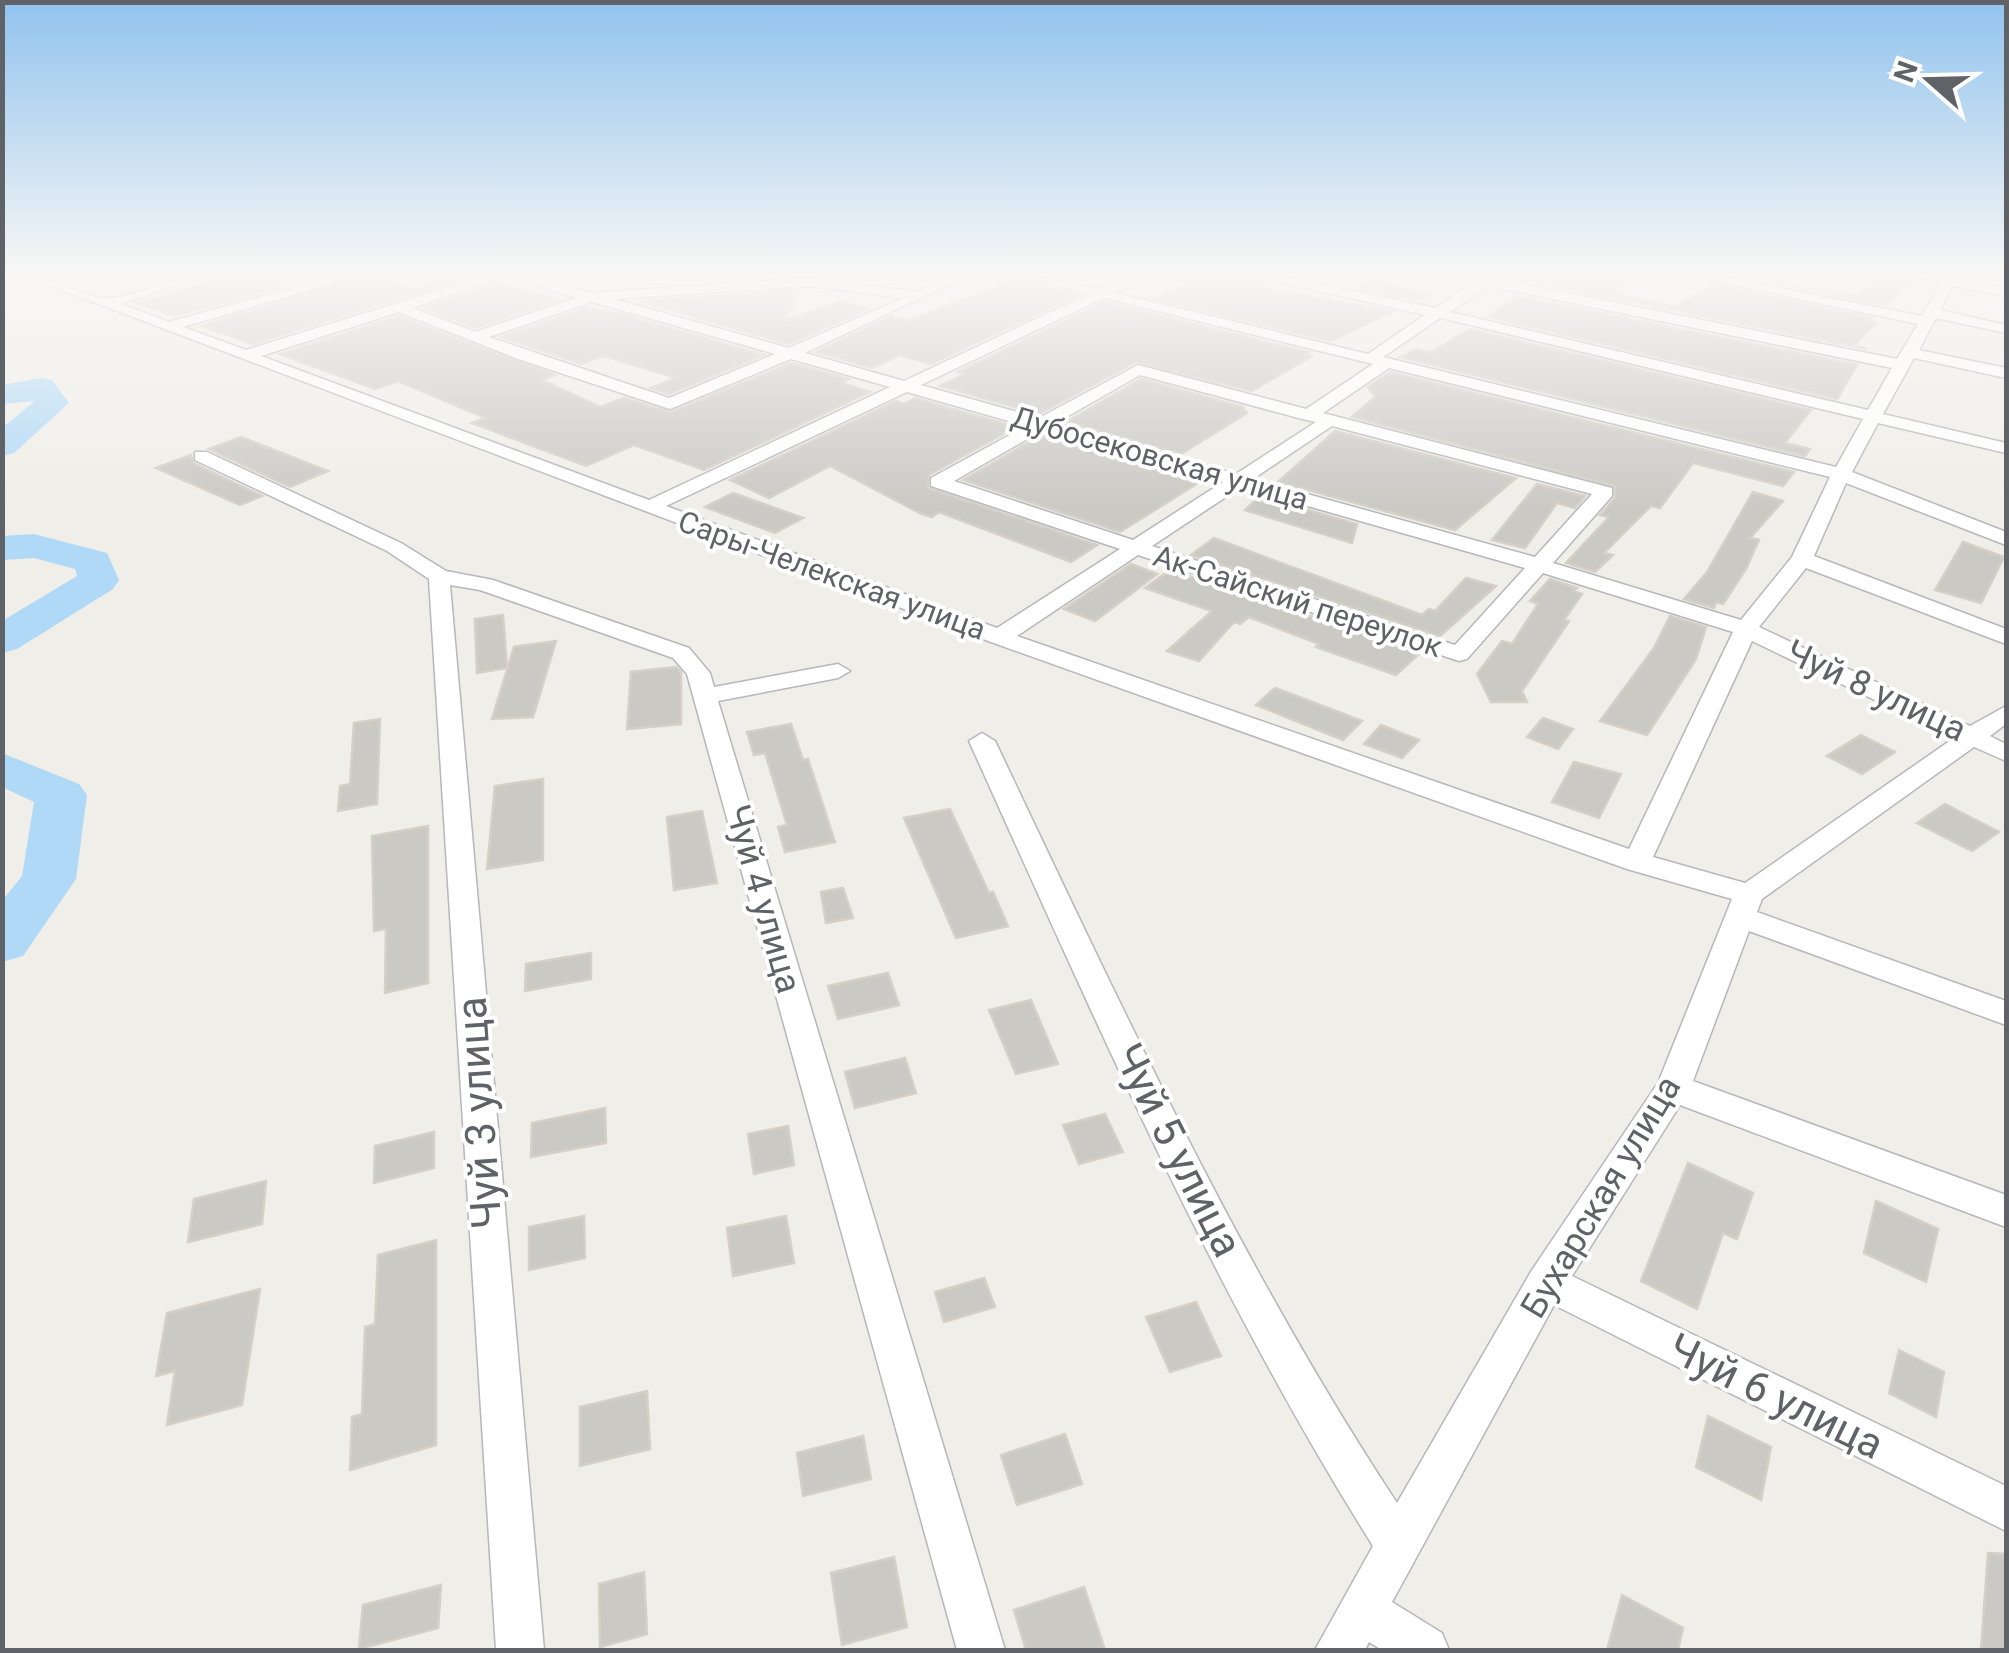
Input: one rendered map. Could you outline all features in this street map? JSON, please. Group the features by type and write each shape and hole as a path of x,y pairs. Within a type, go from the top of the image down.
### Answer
{"street":[{"name":"Сары-Челекская улица","path":"236,353 999,637 1637,862"},
{"path":"244,356 253,353"},
{"path":"521,353 670,404 789,353"},
{"name":"Дубосековская улица","path":"796,353 1539,564 1746,629"},
{"path":"648,507 978,353"},
{"path":"1351,353 1840,474 2006,539"},
{"path":"1308,414 1389,353"},
{"path":"1591,353 1870,423 2006,463"},
{"path":"1879,353 2006,374"},
{"path":"1907,353 1840,474 1802,559 1746,629 1637,862 2006,1013"},
{"name":"Ак-Сайский переулок","path":"1138,370 1308,414 1605,492 1459,654 938,482 1138,370"},
{"path":"999,637 1330,420"},
{"path":"1870,423 2006,448"},
{"name":"Чуй 4 улица","path":"200,456 394,548 439,576 485,585 681,653 698,674 981,1650"},
{"path":"1802,559 2006,637"},
{"name":"Чуй 3 улица","path":"439,576 520,1650"},
{"name":"Чуй 8 улица","path":"1746,629 2006,752"},
{"path":"704,696 838,671"},
{"path":"1745,906 2006,713"},
{"name":"Чуй 5 улица","path":"982,741 1112,1020 1317,1419 1399,1546"},
{"name":"Бухарская улица","path":"1351,1631 1546,1282 1672,1088 1745,906"},
{"path":"1672,1088 2006,1211"},
{"name":"Чуй 6 улица","path":"1546,1282 2006,1510"},
{"path":"1351,1631 1425,1650"}],"building":[{"path":"497,353 555,375 542,380 600,407 624,398 671,412 791,363 849,379 842,383 870,392 704,470 634,445 586,466 472,423 486,418 398,381 375,389 280,354"},
{"path":"549,353 764,355 669,394 651,388 677,378 603,356 581,364"},
{"path":"820,353 954,353 931,364 900,355 872,368"},
{"path":"997,353 1312,356 1252,391 1136,362 1039,414 940,386 965,374 958,372"},
{"path":"1408,353 1571,353 1811,410 1785,443 1810,449 1805,456 1400,357"},
{"path":"1642,353 1799,353 1857,365 1837,399"},
{"path":"1390,372 1794,472 1783,486 1693,463 1660,508 1651,506 1604,553 1613,555 1595,572 1566,563 1609,517 1600,515 1615,498 1615,486 1352,417 1375,397 1368,387"},
{"path":"1141,379 1243,407 1247,413 1181,454 1066,422"},
{"path":"915,398 1016,427 929,475 928,488 1097,545 1071,562 939,512 932,517 920,513 830,466 769,498 730,480 896,401 904,404"},
{"path":"1335,431 1516,478 1455,530 1278,482"},
{"path":"1043,434 1198,483 1120,532 963,480"},
{"path":"241,437 328,471 290,487 209,449"},
{"path":"191,455 193,463 262,496 240,505 156,468"},
{"path":"1537,484 1585,496 1575,508 1557,503 1525,548 1492,540"},
{"path":"1753,492 1783,501 1750,538 1759,540 1746,569 1723,604 1716,602 1714,608 1684,599 1707,572"},
{"path":"733,493 803,518 775,533 705,507"},
{"path":"1260,496 1357,524 1352,543 1245,510"},
{"path":"1214,538 1422,615 1429,609 1435,611 1466,578 1496,586 1440,636 1191,555"},
{"path":"1963,542 2004,557 1981,603 1935,590"},
{"path":"1131,564 1157,574 1095,621 1064,609"},
{"path":"1170,570 1421,652 1396,675 1316,647 1319,644 1249,617 1240,624 1234,622 1199,661 1167,651 1212,611 1145,588"},
{"path":"1550,579 1577,588 1573,591 1582,594 1564,620 1569,621 1522,691 1527,702 1491,702 1477,674 1502,641 1512,644 1538,604 1530,601"},
{"path":"503,615 507,668 477,673 475,619"},
{"path":"1670,616 1706,627 1696,659 1647,735 1600,721 1654,648"},
{"path":"556,641 533,717 492,719 514,647"},
{"path":"676,667 681,672 681,724 627,729 631,672"},
{"path":"1275,688 1362,721 1343,740 1256,705"},
{"path":"1543,718 1573,729 1558,749 1527,737"},
{"path":"380,719 377,804 338,811 340,786 350,784 354,723"},
{"path":"791,724 803,760 808,759 835,842 785,852 778,827 787,825 765,753 754,755 747,732"},
{"path":"1381,725 1419,740 1402,758 1364,744"},
{"path":"1861,735 1895,752 1862,774 1827,756"},
{"path":"1574,762 1621,774 1599,818 1552,802"},
{"path":"543,779 543,860 487,869 495,786"},
{"path":"1945,804 1999,832 1972,851 1917,823"},
{"path":"950,809 1008,926 956,938 904,818"},
{"path":"702,811 717,883 674,890 667,817"},
{"path":"428,826 428,983 385,993 386,929 374,931 372,836"},
{"path":"843,888 853,918 826,923 821,892"},
{"path":"591,953 591,979 525,991 526,964"},
{"path":"888,973 899,1005 838,1019 828,986"},
{"path":"1031,1000 1058,1064 1016,1074 989,1010"},
{"path":"905,1058 916,1093 855,1108 845,1072"},
{"path":"605,1108 606,1143 531,1157 532,1123"},
{"path":"1105,1114 1123,1152 1079,1164 1063,1125"},
{"path":"788,1126 794,1165 754,1174 748,1134"},
{"path":"434,1132 434,1168 374,1183 375,1146"},
{"path":"1688,1163 1753,1193 1737,1239 1723,1233 1697,1309 1641,1281"},
{"path":"266,1181 262,1224 188,1242 194,1199"},
{"path":"1876,1201 1938,1229 1926,1282 1864,1253"},
{"path":"584,1216 585,1258 529,1270 529,1227"},
{"path":"786,1216 794,1263 733,1276 727,1228"},
{"path":"436,1240 436,1445 350,1470 352,1417 362,1414 365,1327 375,1324 378,1255"},
{"path":"984,1278 995,1307 944,1322 935,1292"},
{"path":"260,1289 242,1405 167,1425 175,1371 156,1376 167,1313"},
{"path":"1196,1302 1221,1356 1170,1372 1146,1317"},
{"path":"1899,1350 1944,1372 1936,1417 1889,1393"},
{"path":"647,1391 650,1449 580,1466 580,1407"},
{"path":"1708,1416 1771,1447 1761,1500 1696,1467"},
{"path":"1065,1434 1082,1484 1017,1505 1001,1455"},
{"path":"863,1436 871,1479 803,1496 797,1453"},
{"path":"1988,1553 2006,1554 2006,1650 1981,1650"},
{"path":"894,1557 907,1627 842,1645 831,1573"},
{"path":"644,1572 647,1634 600,1647 599,1584"},
{"path":"441,1585 438,1628 359,1649 363,1605"},
{"path":"1084,1587 1105,1650 1026,1650 1014,1610"},
{"path":"1622,1595 1683,1628 1678,1650 1607,1650"}],"waterway":[{"path":"2,395 41,387 53,403 2,446"},
{"path":"2,548 34,546 93,561 99,580 2,640"},
{"path":"2,768 61,795 49,879 2,942"}]}
